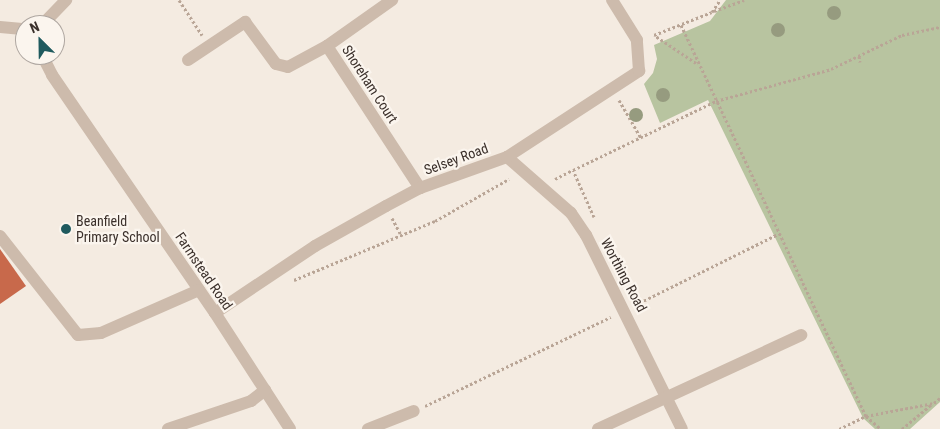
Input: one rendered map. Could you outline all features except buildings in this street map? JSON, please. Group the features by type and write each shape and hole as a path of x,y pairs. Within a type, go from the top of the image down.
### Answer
{"street":[{"path":"51,15 65,0"},
{"path":"327,46 392,0"},
{"name":"Selsey Road","path":"215,313 315,246 420,188 507,157 638,71 637,40 612,0"},
{"name":"Shoreham Court","path":"209,46 245,22 276,64 288,67 327,46 420,188"},
{"path":"0,27 15,28"},
{"path":"188,60 209,46"},
{"name":"Farmstead Road","path":"47,65 52,76 215,313 290,429"},
{"name":"Worthing Road","path":"507,157 571,213 586,235 631,307 682,429"},
{"path":"0,236 78,334 101,332 199,290"},
{"path":"598,429 668,399 801,335"},
{"path":"168,429 251,401 264,390"},
{"path":"368,429 414,411"}],"path":[{"path":"179,0 209,46"},
{"path":"712,12 720,0"},
{"path":"696,63 654,35 744,0"},
{"path":"681,25 696,63 716,101 866,416 881,429"},
{"path":"597,223 573,170 716,101 831,69 902,35 940,27"},
{"path":"859,56 860,62"},
{"path":"613,88 640,138"},
{"path":"266,280 279,287 435,221 522,170"},
{"path":"414,411 778,234"},
{"path":"631,307 632,296"},
{"path":"902,429 940,398"},
{"path":"839,429 866,416 934,403"}],"green space":[{"path":"726,0 940,0 940,402 910,429 875,429 863,418 708,100 660,123 644,84 653,73 657,59 654,45 710,21"}],"place":[{"name":"Beanfield Primary School","path":"66,229"}]}
